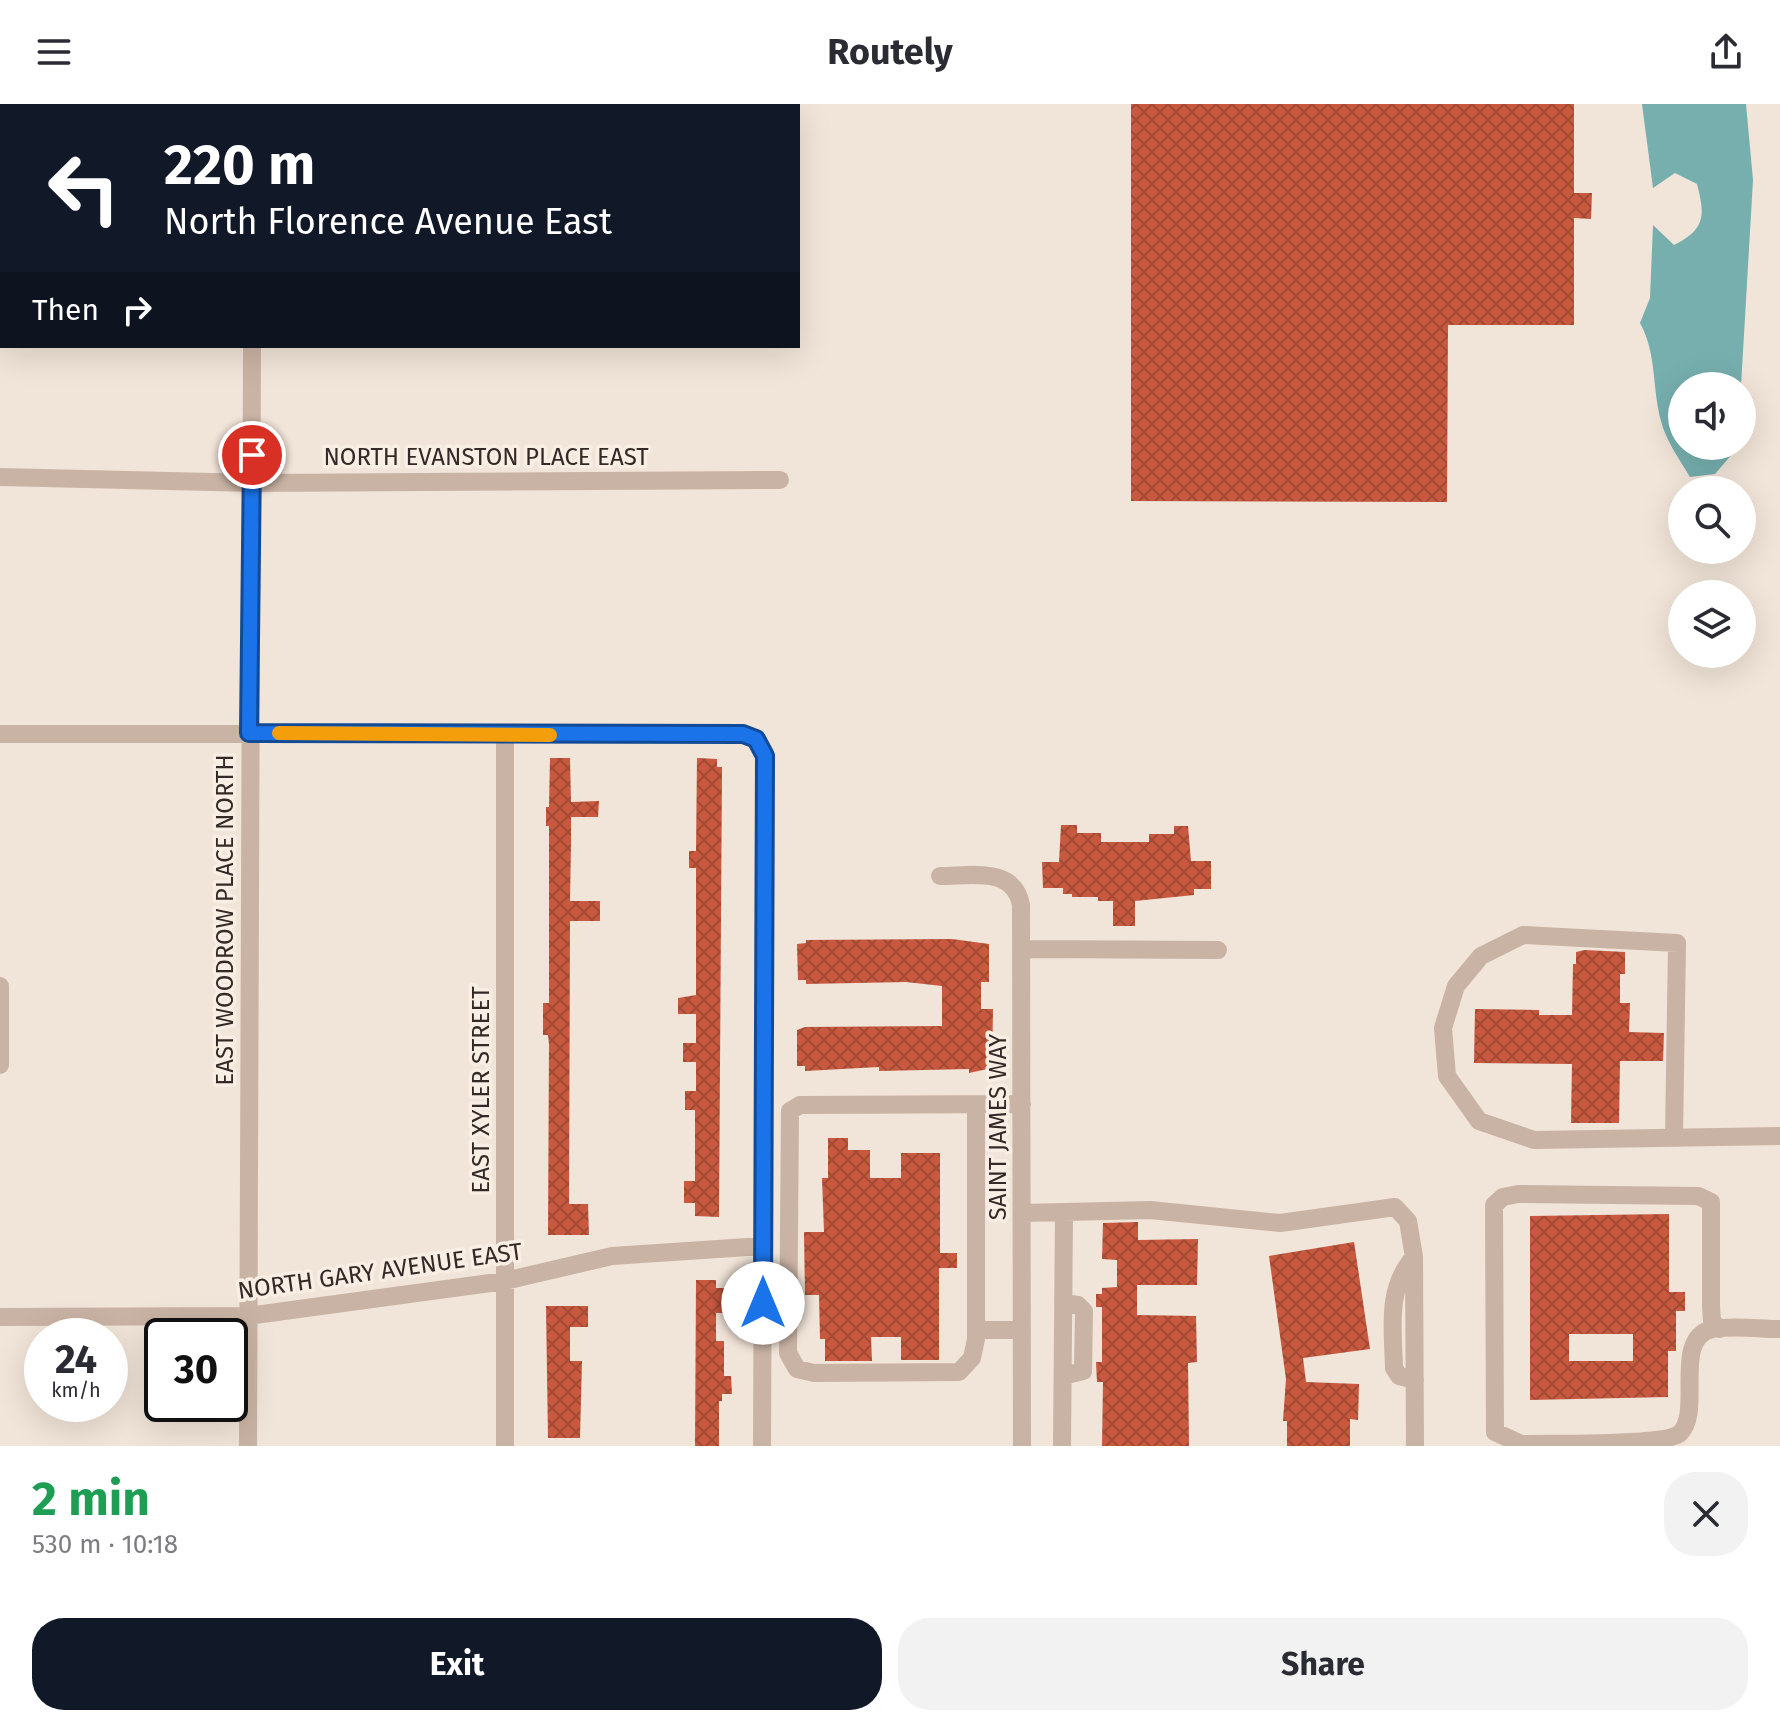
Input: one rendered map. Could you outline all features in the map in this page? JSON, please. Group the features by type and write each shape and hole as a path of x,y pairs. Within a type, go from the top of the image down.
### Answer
{"street":[{"name":"EAST WOODROW PLACE NORTH","path":"248,1446 252,348"},
{"name":"NORTH EVANSTON PLACE EAST","path":"0,477 253,483 780,480"},
{"path":"0,734 743,734 756,739 765,756 762,1446"},
{"name":"EAST XYLER STREET","path":"505,735 505,1446"},
{"name":"SAINT JAMES WAY","path":"940,876 992,876 1015,886 1021,905 1022,1446"},
{"path":"1674,1138 1677,943 1523,935 1481,956 1456,986 1443,1028 1447,1076 1479,1121 1534,1140 1674,1138 1780,1136"},
{"path":"1021,949 1218,950"},
{"path":"0,986 0,1065"},
{"path":"976,1105 976,1330 972,1358 959,1372 814,1373 797,1369 788,1353 790,1111 800,1105 1022,1104"},
{"path":"1719,1329 1712,1321 1711,1306 1711,1202 1698,1196 1518,1194 1503,1197 1494,1205 1495,1432 1505,1438 1521,1444 1657,1442 1679,1435 1687,1422 1692,1351 1701,1336 1719,1329 1780,1329"},
{"path":"1022,1213 1150,1210 1280,1223 1395,1207 1408,1221 1414,1257 1415,1446"},
{"path":"1062,1446 1064,1213"},
{"name":"NORTH GARY AVENUE EAST","path":"0,1317 248,1316 505,1281 612,1256 763,1246"},
{"path":"976,1330 1022,1330"}],"water":[{"path":"1642,104 1746,104 1753,180 1742,372 1668,372 1668,439 1658,409 1652,359 1640,323 1650,298 1653,225 1674,245 1692,233 1702,213 1697,184 1675,173 1653,188"},
{"path":"1680,460 1727,460 1715,474 1689,476"}],"building":[{"path":"1131,104 1574,104 1574,193 1592,193 1591,219 1574,218 1574,325 1448,325 1447,502 1131,501"},
{"path":"550,758 570,758 571,802 599,801 598,817 571,817 570,901 600,901 600,921 570,921 569,1204 588,1204 589,1235 548,1235 549,1044 548,1035 543,1035 543,1003 549,1003 549,826 546,826 546,807 549,807"},
{"path":"697,758 717,759 717,767 722,767 719,1217 695,1216 695,1203 684,1203 684,1181 695,1181 695,1110 685,1110 685,1091 696,1091 696,1062 683,1062 683,1043 696,1043 696,1014 678,1014 678,998 696,995 696,868 689,868 689,851 696,851"},
{"path":"1061,825 1077,825 1077,833 1101,833 1101,842 1149,842 1149,834 1174,834 1174,826 1188,826 1191,861 1211,861 1211,889 1194,889 1194,895 1135,901 1135,926 1113,926 1113,901 1098,901 1098,897 1072,897 1072,894 1063,894 1063,888 1043,888 1042,862 1059,862"},
{"path":"952,939 989,944 989,982 981,982 981,1009 993,1009 992,1068 969,1073 969,1069 879,1071 879,1067 805,1071 805,1066 797,1066 797,1030 805,1027 942,1026 942,986 906,982 806,984 806,980 798,980 797,944 806,943 806,940"},
{"path":"1576,952 1625,952 1625,974 1620,974 1620,1003 1630,1003 1629,1032 1664,1033 1663,1061 1620,1061 1619,1123 1571,1123 1572,1064 1474,1063 1475,1009 1539,1010 1539,1015 1572,1015 1573,964 1576,964"},
{"path":"828,1138 848,1138 848,1150 870,1150 870,1178 901,1178 901,1153 940,1153 940,1253 957,1253 957,1268 939,1268 939,1360 901,1360 901,1337 871,1337 872,1361 825,1361 825,1339 820,1339 819,1295 805,1295 804,1232 824,1232 822,1178 828,1178"},
{"path":"1669,1214 1669,1292 1685,1292 1685,1311 1676,1311 1676,1351 1668,1351 1668,1397 1530,1400 1530,1216","holes":["1569,1334 1633,1334 1633,1361 1569,1361"]},
{"path":"1138,1222 1138,1240 1198,1239 1197,1285 1137,1285 1137,1315 1196,1316 1197,1362 1188,1363 1189,1446 1102,1446 1103,1382 1097,1382 1096,1362 1102,1362 1102,1307 1096,1307 1096,1294 1102,1294 1102,1288 1117,1287 1117,1260 1102,1259 1103,1223"},
{"path":"1354,1242 1370,1349 1303,1358 1306,1382 1359,1384 1358,1420 1350,1419 1350,1446 1287,1446 1287,1421 1283,1421 1286,1379 1269,1256"},
{"path":"696,1280 716,1280 716,1288 726,1288 727,1313 716,1313 716,1341 724,1341 724,1376 731,1376 732,1394 722,1394 722,1401 719,1401 719,1446 695,1446"},
{"path":"546,1306 588,1306 588,1327 570,1327 570,1361 582,1361 580,1438 548,1438"}],"slow traffic":[{"path":"279,733 550,735"}],"route":[{"path":"252,455 249,733 743,734 756,739 765,756 763,1303"}]}
